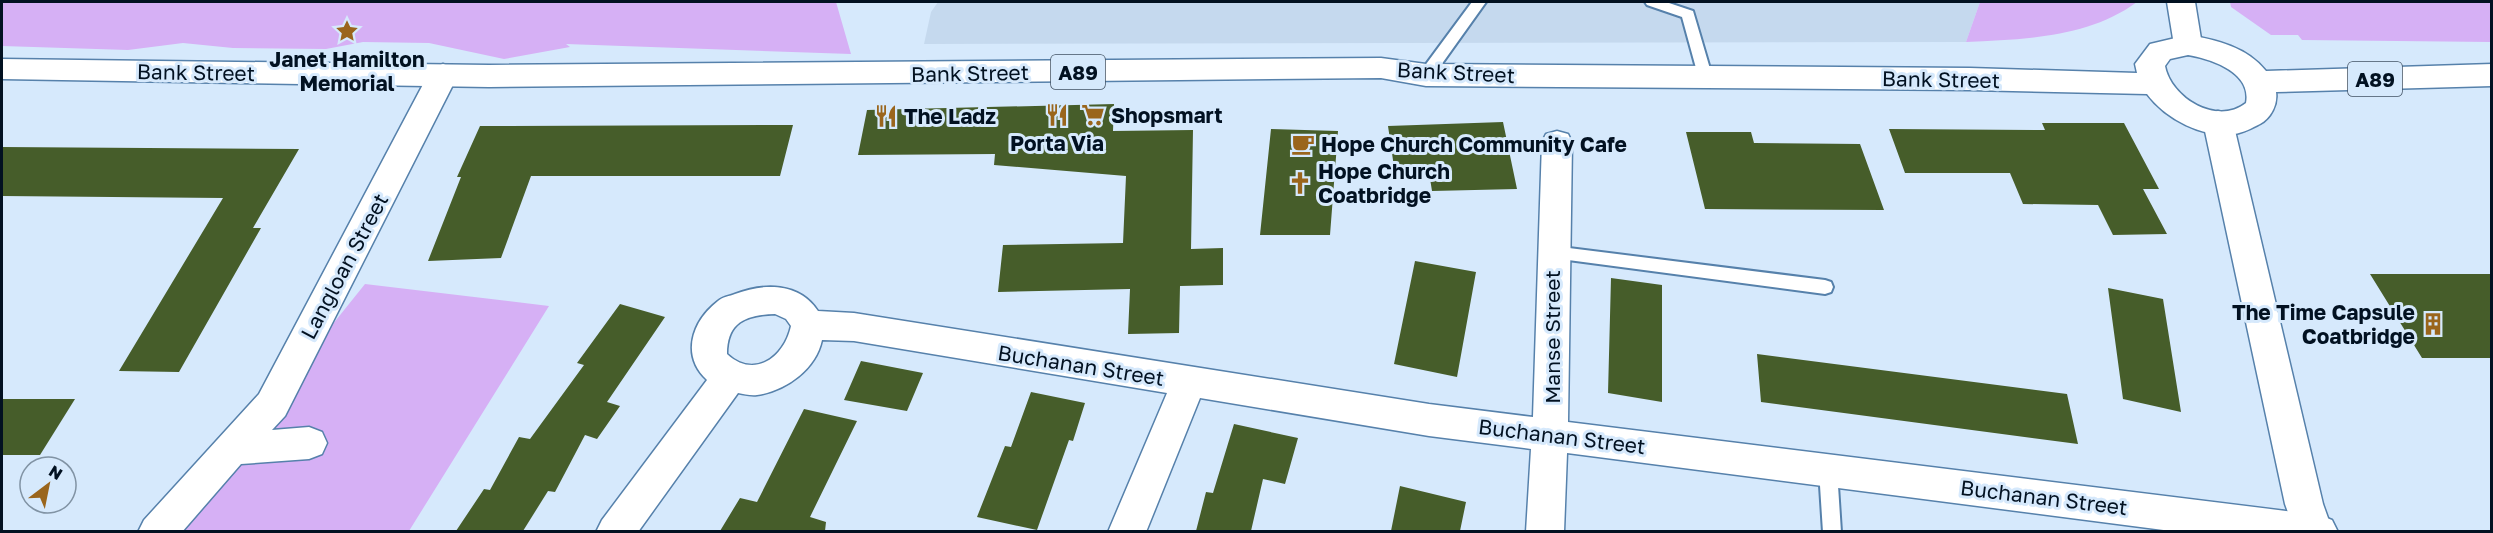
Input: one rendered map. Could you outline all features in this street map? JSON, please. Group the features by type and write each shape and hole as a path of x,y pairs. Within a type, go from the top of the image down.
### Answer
{"main road":[{"path":"2182,6 2188,45"},
{"path":"2188,45 2209,48 2231,57 2248,69 2258,82 2263,95 2260,107 2254,114 2246,120 2218,122 2188,114 2173,105 2154,84 2148,70 2151,58 2158,51 2172,46 2188,45"},
{"name":"Bank Street","path":"2,69 443,75 1381,68 1426,75 1706,79 1970,79 2154,84"},
{"name":"Langloan Street","path":"157,531 272,405 443,75"},
{"name":"A89","path":"2258,82 2492,75"},
{"path":"2218,122 2302,493 2316,531"},
{"name":"Manse Street","path":"1545,531 1552,435 1553,252 1557,142"},
{"path":"754,300 778,300 798,309 808,326 803,349 785,369 757,380 729,378 709,360 710,334 730,310 754,300"},
{"name":"Buchanan Street","path":"808,326 854,327 1430,420 2316,531"},
{"path":"615,531 729,378"},
{"path":"1127,531 1189,382"},
{"path":"234,449 309,443"}],"lane":[{"path":"1426,75 1479,2"},
{"path":"1652,2 1688,14 1706,79"},
{"path":"1553,252 1825,287"},
{"path":"1827,470 1832,531"}],"shaded area":[{"path":"2,2 836,2 851,54 566,44 570,47 504,59 429,43 363,42 326,49 233,48 183,43 128,50 2,46"},
{"path":"938,2 1980,2 1966,42 924,44 931,12"},
{"path":"1980,2 2137,2 2118,14 2077,30 2033,38 1966,42"},
{"path":"2230,2 2491,2 2491,42 2302,40 2298,35 2271,35 2231,7"},
{"path":"365,284 549,306 409,531 166,532"}],"building":[{"path":"1114,104 1113,131 1193,130 1191,249 1223,248 1223,285 1180,286 1179,333 1128,334 1130,289 998,292 1003,245 1123,243 1126,176 994,165 995,154 858,155 867,110"},
{"path":"1503,122 1517,189 1432,191 1428,166 1394,167 1388,126"},
{"path":"2042,123 2124,123 2159,189 2143,189 2167,234 2113,235 2098,205 2023,204 2010,173 1905,173 1889,129 2045,130"},
{"path":"793,125 780,176 531,176 501,258 428,261 461,177 457,177 480,126"},
{"name":"Hope Church Coatbridge","path":"1271,129 1338,131 1330,235 1260,235"},
{"path":"1686,132 1751,132 1754,143 1860,144 1884,210 1705,209"},
{"path":"2,147 299,149 253,228 261,228 179,372 119,371 223,198 2,196"},
{"path":"1415,261 1476,272 1457,377 1394,364"},
{"name":"The Time Capsule Coatbridge","path":"2370,274 2492,274 2492,358 2422,358"},
{"path":"1611,278 1662,285 1662,402 1608,393"},
{"path":"2108,288 2163,299 2181,412 2123,399"},
{"path":"620,304 665,317 607,402 620,406 597,439 585,435 555,492 548,491 523,531 456,531 484,489 490,490 519,437 530,439 584,365 577,363"},
{"path":"1757,354 2067,394 2078,444 1761,402"},
{"path":"861,361 923,373 907,411 844,400"},
{"path":"1031,392 1085,403 1073,441 1069,440 1037,530 977,517 1005,446 1011,447"},
{"path":"2,399 75,399 40,455 2,455"},
{"path":"804,409 857,421 810,517 826,522 825,531 720,531 740,498 757,502"},
{"path":"1234,424 1298,438 1285,484 1263,479 1251,531 1196,531 1206,492 1213,493"},
{"path":"1400,486 1466,502 1460,531 1391,531"}],"place":[{"name":"Janet Hamilton Memorial","path":"347,31"},
{"name":"Porta Via","path":"1057,115"},
{"name":"Shopsmart","path":"1093,115"},
{"name":"The Ladz","path":"886,116"},
{"name":"Hope Church Community Cafe","path":"1303,144"},
{"name":"Hope Church Coatbridge","path":"1300,183"},
{"name":"The Time Capsule Coatbridge","path":"2433,324"}]}
